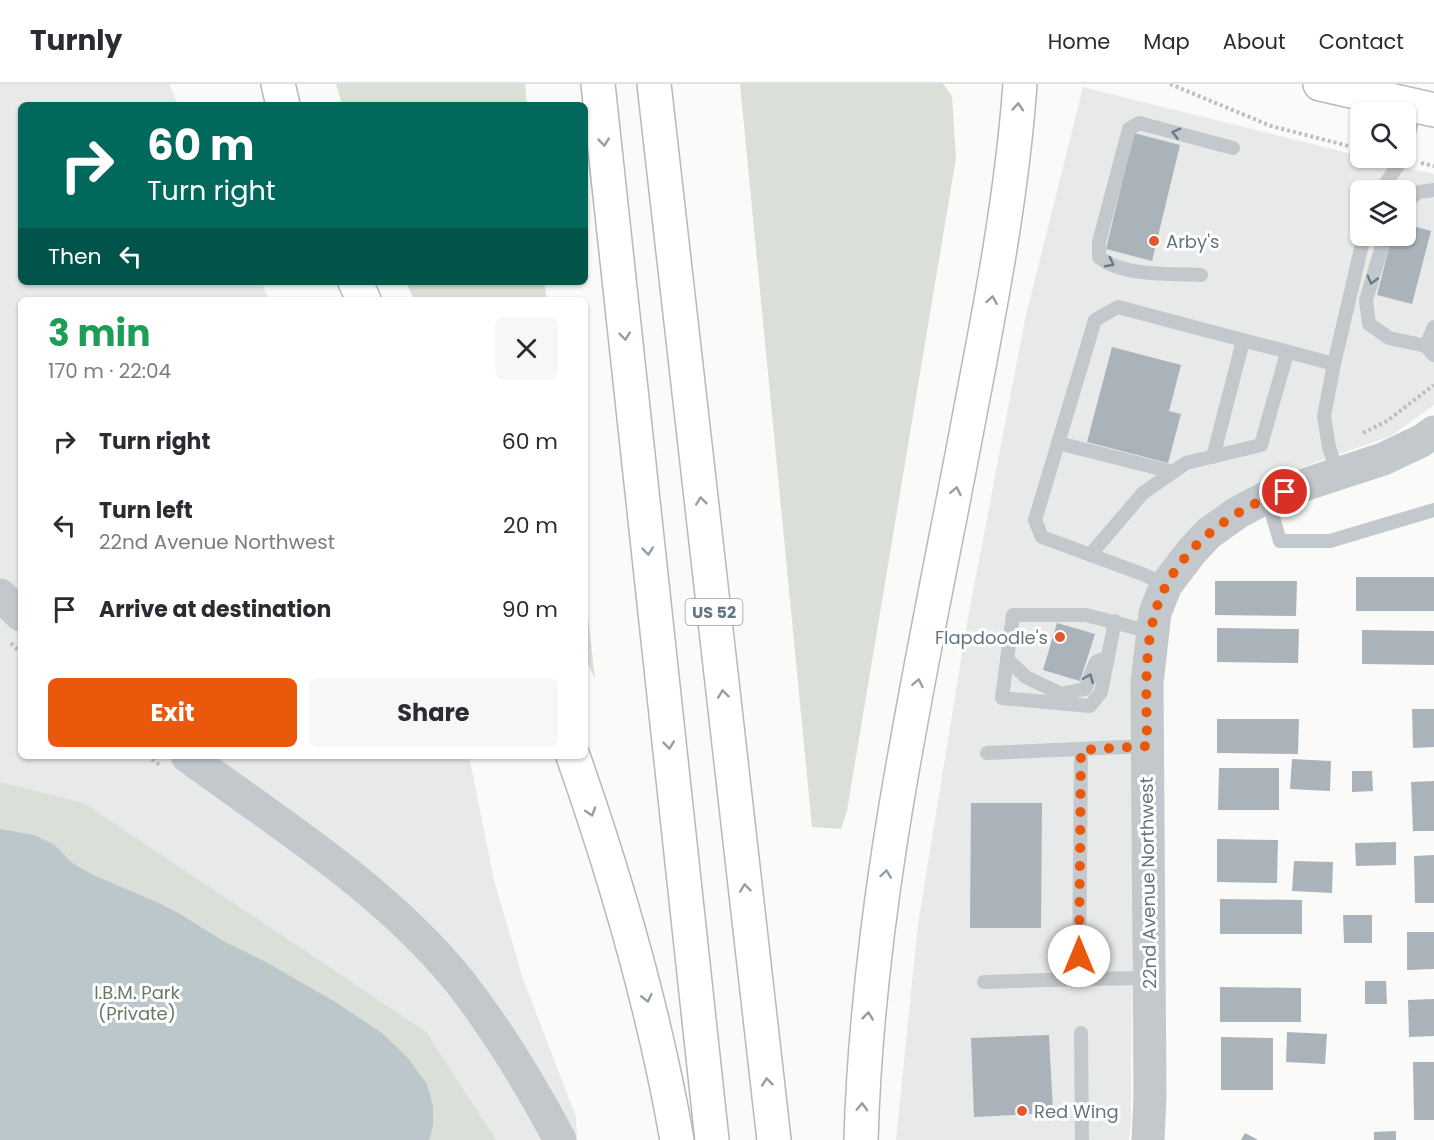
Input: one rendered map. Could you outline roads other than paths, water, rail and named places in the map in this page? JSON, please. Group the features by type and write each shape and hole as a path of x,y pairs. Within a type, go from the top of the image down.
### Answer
{"main road":[{"path":"278,84 282,102"},
{"path":"598,84 712,1140"},
{"name":"US 52","path":"654,84 774,1140"},
{"path":"861,1140 863,1074 870,993 893,825 907,740 1000,251 1013,164 1020,84"},
{"path":"1320,84 1425,108"},
{"path":"574,759 638,958 669,1094 677,1140"}],"street":[{"name":"22nd Avenue Northwest","path":"1148,1140 1150,1097 1147,683 1155,612 1166,585 1192,551 1209,533 1237,513 1333,461 1383,459 1421,441 1434,432"},
{"path":"0,595 18,612"},
{"path":"175,762 353,878 429,948 459,982 489,1022 538,1099 560,1140"}],"lane":[{"path":"1416,127 1425,108"},
{"path":"1201,275 1125,270 1108,265 1099,257 1099,242 1130,129 1139,123 1233,147"},
{"path":"1416,194 1434,190"},
{"path":"1333,461 1324,416 1362,246"},
{"path":"1382,246 1366,300 1369,324 1389,338 1430,350 1434,327"},
{"path":"1166,585 1042,537 1035,520 1095,320 1118,308 1334,364"},
{"path":"1213,457 1243,341"},
{"path":"1090,555 1143,493 1186,463 1261,446 1287,353"},
{"path":"1058,443 1173,472"},
{"path":"1267,497 1280,541 1330,541 1434,510"},
{"path":"1115,621 1101,692 1090,706 1002,698 1013,615 1086,615 1115,621 1151,632"},
{"path":"1007,659 1026,677 1061,694 1085,689 1096,662 1108,657"},
{"path":"987,753 1147,746"},
{"path":"1079,979 1081,750"},
{"path":"984,982 1149,978"},
{"path":"1081,1033 1082,1140"}],"place":[{"name":"Arby's","path":"1154,241"},
{"name":"Flapdoodle's","path":"1060,637"},
{"name":"Red Wing","path":"1022,1111"}],"park label":[{"name":"I.B.M. Park (Private)","path":"137,1002"}]}
